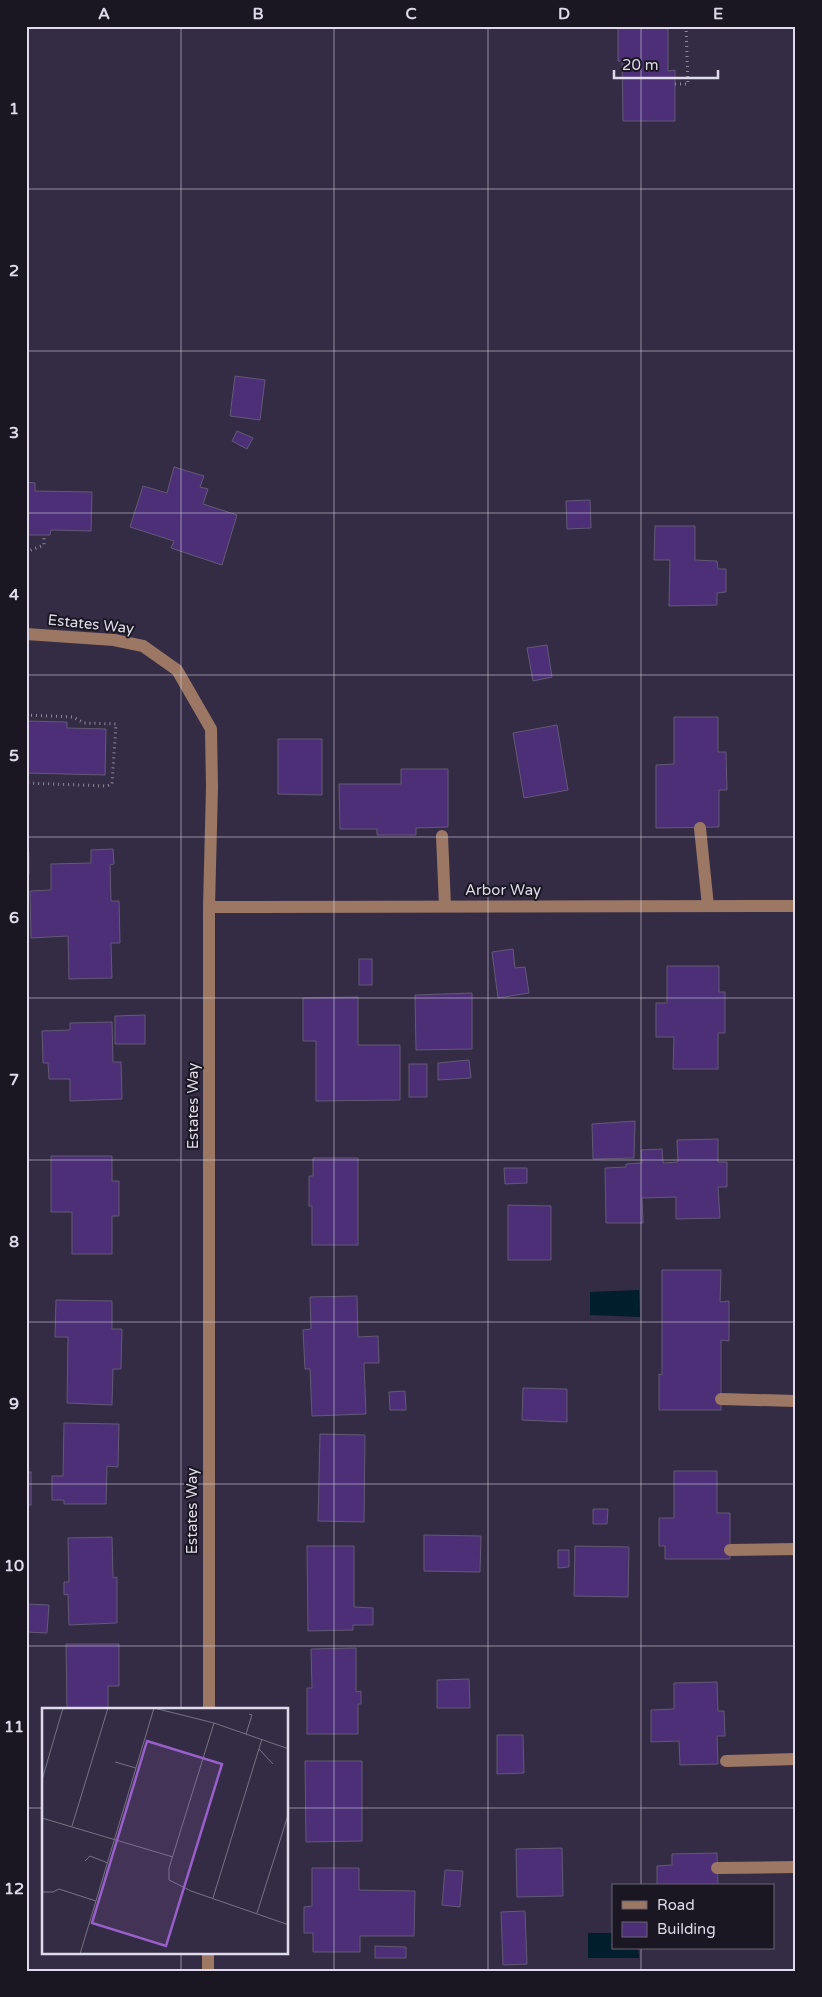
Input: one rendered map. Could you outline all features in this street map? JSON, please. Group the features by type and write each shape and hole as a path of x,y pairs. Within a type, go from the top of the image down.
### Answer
{"street":[{"name":"Estates Way","path":"26,634 114,640 143,646 177,670 211,729 212,787 209,907 209,1708"},
{"path":"700,828 708,906"},
{"path":"442,836 445,906"},
{"name":"Arbor Way","path":"209,907 796,906"},
{"path":"721,1398 796,1401"},
{"path":"730,1550 796,1549"},
{"path":"726,1761 796,1759"},
{"path":"717,1868 796,1867"},
{"path":"208,1954 208,1971"}],"path":[{"path":"675,84 688,84 686,26"},
{"path":"26,552 44,544 44,535"},
{"path":"26,715 73,717 84,723 116,724 112,784 107,786 26,783"}],"water":[{"path":"639,1290 640,1317 590,1315 590,1292"},
{"path":"588,1933 612,1933 612,1950 638,1950 639,1958 588,1958"}],"building":[{"path":"618,26 668,26 668,71 675,70 675,121 623,121 622,61 618,61"},
{"path":"235,376 265,380 260,420 230,416"},
{"path":"237,431 253,438 247,449 232,441"},
{"path":"174,467 204,476 200,487 208,489 203,504 237,515 222,565 171,548 174,541 130,527 143,486 167,493"},
{"path":"26,482 35,483 35,491 92,492 91,531 51,530 50,535 26,535"},
{"path":"590,500 591,528 567,529 566,501"},
{"path":"655,526 695,526 695,560 717,561 718,569 726,569 726,592 717,593 717,605 669,606 670,560 654,560"},
{"path":"547,645 552,677 533,681 527,648"},
{"path":"674,717 718,717 718,752 726,752 727,790 719,790 719,827 656,828 656,765 674,764"},
{"path":"26,721 67,722 67,728 106,729 105,775 26,773"},
{"path":"557,725 568,790 524,798 513,733"},
{"path":"278,739 322,739 322,795 278,794"},
{"path":"401,769 448,769 448,827 416,828 416,835 377,835 377,829 340,829 339,784 401,784"},
{"path":"113,849 114,864 110,865 111,901 119,901 120,943 111,943 112,978 69,979 68,936 31,938 30,891 51,890 51,864 91,863 91,850"},
{"path":"26,852 29,852 29,874 26,874"},
{"path":"513,949 515,968 525,967 529,993 498,998 492,952"},
{"path":"359,959 372,959 372,985 359,985"},
{"path":"667,966 719,966 719,992 725,992 725,1033 718,1033 718,1069 673,1069 674,1037 656,1037 656,1003 667,1003"},
{"path":"472,993 472,1049 416,1050 415,995"},
{"path":"358,997 358,1045 400,1045 400,1100 316,1101 316,1041 303,1041 303,998"},
{"path":"145,1015 145,1044 115,1044 115,1016"},
{"path":"112,1022 113,1062 121,1062 122,1099 70,1101 70,1079 49,1079 48,1063 43,1063 42,1031 70,1030 70,1023"},
{"path":"469,1060 471,1078 438,1080 438,1063"},
{"path":"409,1064 427,1064 427,1097 409,1097"},
{"path":"635,1121 634,1158 593,1159 592,1124"},
{"path":"718,1139 718,1162 727,1162 727,1187 718,1187 720,1218 676,1219 676,1197 642,1198 643,1223 606,1223 605,1168 626,1167 626,1164 642,1163 641,1150 662,1149 663,1163 678,1162 677,1140"},
{"path":"51,1156 112,1156 112,1181 119,1181 119,1216 112,1216 112,1254 72,1254 72,1212 51,1212"},
{"path":"313,1158 358,1158 358,1245 312,1245 312,1206 309,1206 309,1176 313,1176"},
{"path":"504,1168 527,1168 527,1183 505,1184"},
{"path":"508,1205 551,1206 551,1260 508,1260"},
{"path":"662,1270 721,1270 720,1302 729,1301 729,1341 721,1340 721,1410 659,1410 659,1374 662,1375"},
{"path":"357,1296 358,1337 378,1336 379,1363 364,1363 366,1414 312,1416 310,1369 305,1369 303,1330 311,1329 310,1297"},
{"path":"56,1300 112,1301 112,1329 122,1329 121,1369 113,1369 112,1405 67,1403 68,1337 55,1337"},
{"path":"523,1388 567,1389 567,1422 522,1420"},
{"path":"405,1391 406,1410 390,1410 389,1392"},
{"path":"64,1423 119,1424 118,1467 107,1466 106,1504 64,1504 64,1500 52,1500 52,1476 63,1476"},
{"path":"320,1434 365,1435 364,1522 318,1521"},
{"path":"674,1471 717,1471 717,1513 730,1513 730,1559 665,1559 665,1546 659,1546 659,1518 674,1518"},
{"path":"26,1472 31,1472 31,1505 26,1505"},
{"path":"593,1509 608,1509 607,1524 593,1524"},
{"path":"424,1535 481,1536 480,1572 424,1571"},
{"path":"112,1537 113,1578 117,1577 117,1623 69,1625 68,1594 64,1595 64,1582 69,1582 68,1538"},
{"path":"307,1546 354,1546 354,1607 373,1608 373,1625 353,1625 353,1630 308,1631"},
{"path":"575,1546 629,1547 628,1597 574,1596"},
{"path":"558,1550 569,1550 569,1567 558,1568"},
{"path":"26,1604 49,1605 47,1633 26,1632"},
{"path":"66,1644 119,1644 119,1686 108,1686 108,1708 67,1708"},
{"path":"356,1648 356,1692 361,1691 361,1704 358,1704 358,1734 307,1734 307,1688 312,1688 311,1649"},
{"path":"469,1679 470,1708 437,1708 437,1680"},
{"path":"717,1682 718,1711 724,1711 725,1736 717,1736 718,1764 680,1765 679,1741 651,1742 651,1710 674,1709 674,1683"},
{"path":"497,1735 523,1735 524,1773 497,1774"},
{"path":"305,1761 362,1761 362,1841 306,1842"},
{"path":"562,1848 563,1896 517,1897 516,1849"},
{"path":"717,1853 718,1884 657,1884 657,1866 672,1865 672,1854"},
{"path":"312,1868 359,1868 359,1890 415,1891 414,1936 360,1936 360,1952 313,1952 313,1933 304,1933 304,1907 312,1906"},
{"path":"445,1870 463,1871 460,1907 442,1905"},
{"path":"525,1911 527,1964 503,1965 501,1912"},
{"path":"375,1946 406,1947 406,1958 375,1958"}]}
